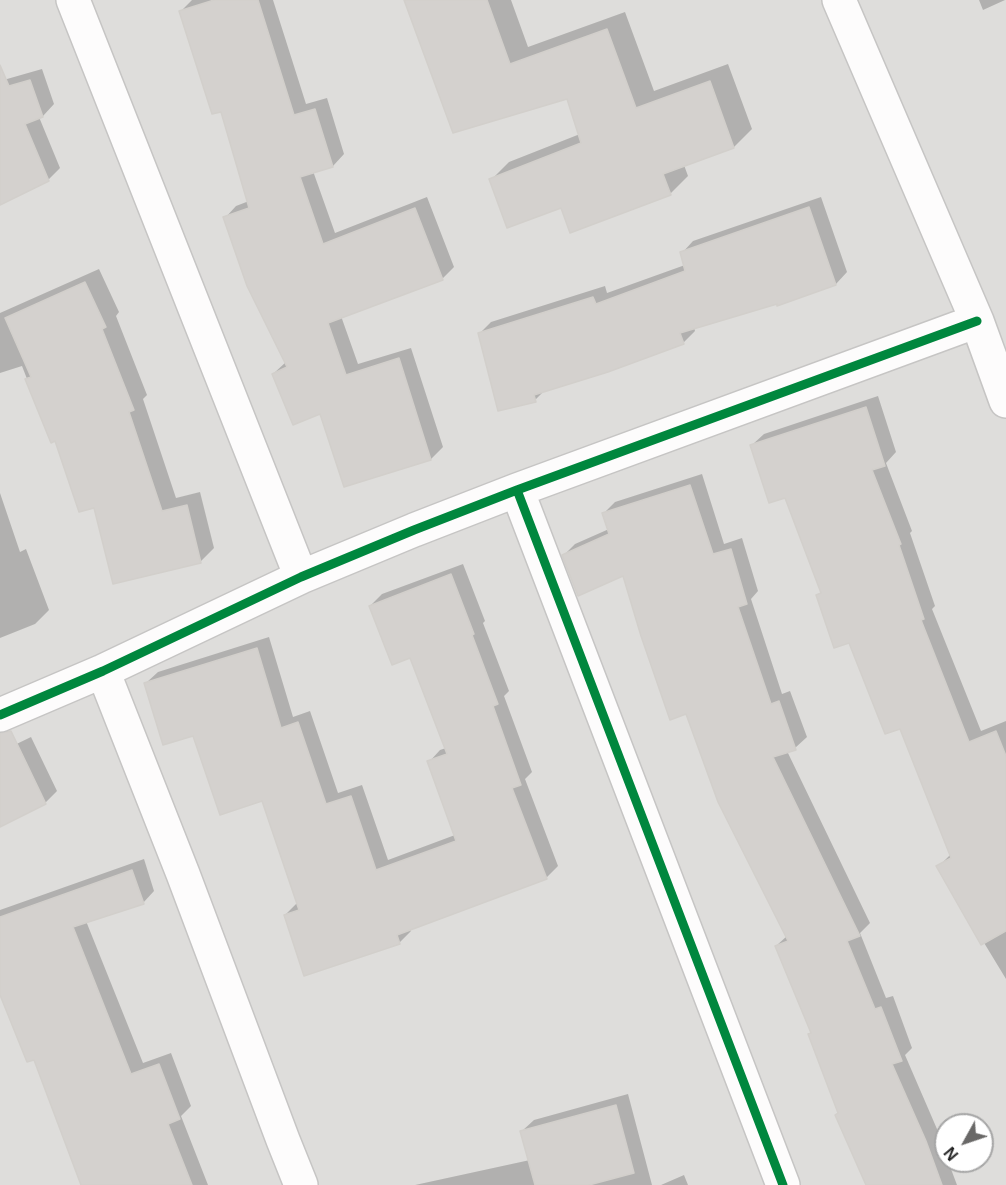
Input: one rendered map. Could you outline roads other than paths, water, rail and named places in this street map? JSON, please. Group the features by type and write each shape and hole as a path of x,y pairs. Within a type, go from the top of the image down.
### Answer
{"street":[{"path":"73,0 301,578"},
{"path":"839,0 977,321 1006,401"},
{"path":"0,715 103,671 301,578 517,490 977,321"},
{"path":"517,490 783,1185"},
{"path":"103,671 301,1185"}]}
